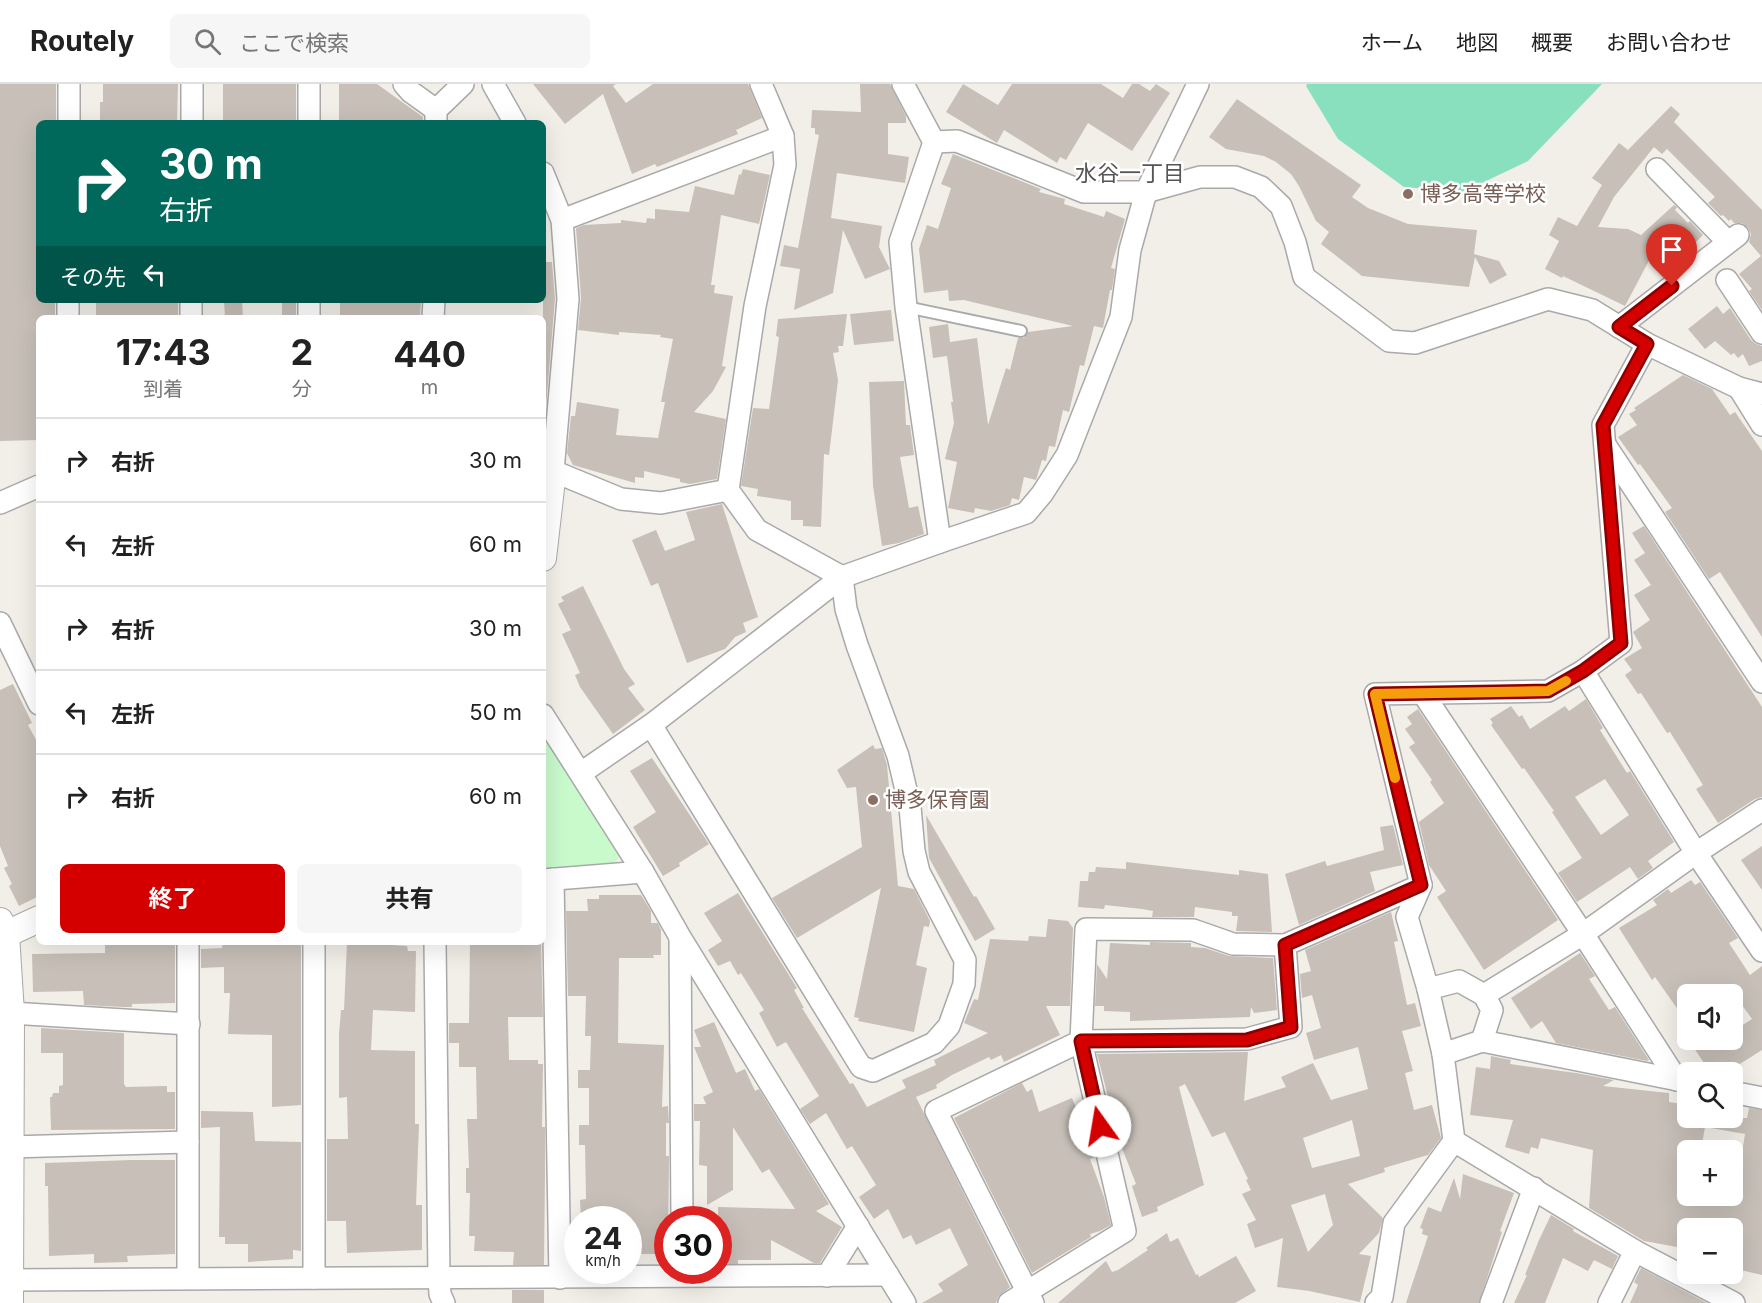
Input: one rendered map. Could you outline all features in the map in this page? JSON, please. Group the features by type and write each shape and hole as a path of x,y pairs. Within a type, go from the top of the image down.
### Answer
{"street":[{"path":"69,84 69,120"},
{"path":"192,84 192,120"},
{"path":"309,84 309,120"},
{"path":"404,84 436,116 463,84"},
{"path":"493,84 513,120"},
{"path":"761,84 783,136 785,165 755,306 728,490 757,530 842,577"},
{"path":"903,84 934,142 900,242 906,307 940,542"},
{"path":"581,772 651,725 842,577 1026,513 1042,494 1067,455 1121,317 1130,250 1146,192 1198,84"},
{"path":"562,220 783,136"},
{"path":"934,142 957,141 1084,192 1146,192 1200,177 1235,177 1261,187 1281,206 1295,242 1304,277 1389,341 1415,343 1548,299 1592,310 1647,344 1738,387 1762,393"},
{"path":"1619,327 1733,239 1657,169"},
{"path":"546,180 562,220 568,299 546,506"},
{"path":"1726,280 1762,333"},
{"path":"1376,1303 1382,1297 1394,1223 1454,1141 1443,1054 1407,917 1421,885 1375,694 1548,691 1583,671 1621,643 1603,425 1647,344"},
{"path":"1738,387 1762,425"},
{"path":"1604,443 1762,682"},
{"path":"548,471 621,499 661,503 728,490"},
{"path":"0,503 36,487"},
{"path":"651,725 861,1067 873,1071 934,1043 949,1026 953,1016 964,984 965,960 919,872 914,850 910,807 898,756 857,645 846,609 842,577"},
{"path":"0,623 36,698"},
{"path":"1583,671 1696,853 1762,951"},
{"path":"1424,694 1677,1074"},
{"path":"546,720 644,872 680,937 905,1303"},
{"path":"1484,995 1583,934 1696,853 1762,810"},
{"path":"560,1278 548,880 644,872"},
{"path":"1009,1303 1031,1298 1125,1231 1081,1041 1086,929 1193,930 1233,944 1285,945 1421,885"},
{"path":"36,920 2,931 11,1013 7,1287 188,1278 560,1278 654,1275"},
{"path":"680,937 682,1206"},
{"path":"188,945 188,1278"},
{"path":"314,945 315,1278"},
{"path":"435,945 439,1278 440,1294 444,1303"},
{"path":"1031,1298 936,1111 1081,1041 1247,1040 1291,1027 1285,945"},
{"path":"1428,990 1459,981 1484,995 1492,1010 1482,1041"},
{"path":"11,1013 189,1024"},
{"path":"1443,1054 1482,1041 1677,1080"},
{"path":"1743,1094 1762,1098"},
{"path":"1454,1141 1635,1251 1734,1303"},
{"path":"10,1147 188,1142"},
{"path":"1491,1303 1534,1188"},
{"path":"827,1276 858,1226"},
{"path":"1609,1303 1635,1251"},
{"path":"732,1275 888,1275"}],"lane":[{"path":"906,307 1021,331"}],"green space":[{"path":"1307,84 1602,84 1528,161 1463,192 1404,187 1338,139 1306,86"},
{"path":"546,740 559,752 619,857 613,868 546,872"}],"building":[{"path":"0,84 56,84 56,120 36,120 36,303 55,303 55,315 36,315 36,440 0,441"},
{"path":"103,84 178,84 177,120 100,120 100,102 103,102"},
{"path":"223,84 296,84 296,120 223,120"},
{"path":"339,84 377,84 423,117 423,120 339,120"},
{"path":"533,84 616,84 613,86 626,103 653,84 748,84 762,118 736,130 738,134 657,167 655,164 632,174 603,94 565,124"},
{"path":"860,84 890,84 906,116 906,123 888,123 888,154 909,157 905,183 837,173 831,218 882,226 879,247 890,269 865,279 843,230 833,293 794,310 800,269 780,266 784,245 798,248 819,135 815,134 815,128 811,128 812,110 861,112"},
{"path":"963,84 998,105 1012,84 1101,84 1123,98 1132,84 1139,84 1150,91 1156,84 1170,93 1132,151 1088,123 1066,160 1060,157 1057,163 1004,130 997,143 946,112"},
{"path":"1237,99 1361,185 1352,197 1368,208 1408,224 1477,230 1474,254 1499,261 1507,275 1490,284 1475,257 1469,287 1362,276 1321,244 1329,232 1316,221 1291,174 1264,156 1226,149 1209,137"},
{"path":"1671,106 1680,114 1674,122 1762,210 1762,310 1749,291 1752,289 1739,274 1761,256 1749,242 1751,234 1748,228 1742,223 1734,223 1731,219 1729,221 1723,215 1721,216 1708,203 1715,197 1667,149 1662,154 1654,147 1614,197 1598,227 1628,229 1641,235 1674,205 1677,207 1675,210 1703,235 1682,256 1662,236 1625,306 1545,269 1559,241 1549,235 1558,217 1577,226 1602,185 1592,178 1619,143 1628,150"},
{"path":"953,154 1041,189 1039,192 1065,199 1064,204 1104,217 1106,211 1125,219 1111,268 1115,269 1103,328 1094,326 1084,366 1080,365 1069,412 1063,410 1055,447 1049,446 1046,461 1042,460 1036,480 1024,477 1019,500 1012,498 1010,505 991,511 975,508 974,513 948,508 957,462 945,459 954,423 951,402 953,402 947,356 933,358 929,327 948,324 950,342 977,338 988,425 1006,368 1010,370 1018,338 1024,338 1028,332 1073,326 964,300 949,301 948,290 924,293 919,249 927,225 938,229 951,188 941,184"},
{"path":"743,169 770,175 759,224 721,215 711,285 715,285 714,293 733,296 722,366 726,367 713,391 694,412 726,419 717,479 690,484 680,482 680,479 644,471 644,478 635,477 635,483 573,465 567,453 571,416 575,416 577,402 619,409 616,435 658,438 665,402 661,402 673,339 660,337 661,335 619,332 619,335 578,330 581,298 576,228 584,225 621,223 621,220 646,223 647,218 655,219 655,209 689,212 695,186 734,195 739,174 741,175"},
{"path":"546,262 552,262 555,299 546,406 546,315 543,315 543,303 546,303"},
{"path":"96,303 178,303 178,315 96,315"},
{"path":"224,303 242,303 243,315 225,315"},
{"path":"282,303 296,303 296,315 282,315"},
{"path":"340,303 421,303 420,315 340,315"},
{"path":"1717,306 1723,314 1730,308 1751,340 1762,346 1762,361 1749,366 1743,354 1738,358 1734,353 1731,355 1715,341 1705,349 1688,329"},
{"path":"891,310 894,341 854,345 850,314"},
{"path":"847,314 843,346 838,346 839,352 833,353 838,380 829,455 824,454 821,527 803,526 803,520 791,520 791,501 757,496 758,489 741,486 753,408 769,409 779,337 776,336 778,319"},
{"path":"1683,375 1712,389 1730,415 1735,412 1762,451 1762,637 1720,572 1709,579 1665,512 1672,508 1618,437 1637,425 1629,414 1636,410 1634,408"},
{"path":"904,381 906,425 910,425 914,455 900,457 909,508 918,506 924,534 882,546 873,486 869,382"},
{"path":"722,504 758,617 743,623 746,632 735,637 725,649 687,663 658,583 651,586 632,540 656,530 665,551 695,540 686,512"},
{"path":"1644,526 1762,707 1762,797 1755,799 1718,823 1696,789 1703,785 1670,732 1667,733 1641,693 1638,694 1625,675 1632,670 1624,659 1642,648 1633,632 1650,620 1634,595 1651,585 1634,560 1645,553 1632,533"},
{"path":"583,586 624,669 635,684 628,688 645,710 613,734 580,687 575,675 580,673 562,634 571,630 558,604 564,601 561,597"},
{"path":"13,684 32,723 28,725 36,740 36,898 19,906 9,886 12,884 4,868 8,866 0,846 0,690"},
{"path":"1586,699 1603,728 1600,730 1627,773 1630,771 1674,842 1648,861 1653,868 1638,879 1630,867 1577,902 1558,873 1582,858 1552,812 1554,811 1491,725 1493,723 1490,719 1511,706 1519,717 1522,715 1530,729 1565,706 1569,711","holes":["1605,779 1629,815 1601,835 1575,797"]},
{"path":"1418,709 1558,920 1484,970 1437,897 1446,891 1429,865 1419,822 1444,803 1430,782 1432,780 1409,747 1415,743 1405,729 1412,724 1407,717"},
{"path":"873,745 875,749 882,748 887,765 898,886 914,889 930,921 929,927 924,926 916,965 927,968 914,1032 858,1021 859,1018 854,1017 881,888 797,938 772,898 862,847 856,787 847,788 837,770"},
{"path":"652,758 709,844 663,876 633,827 656,812 630,771"},
{"path":"926,815 995,929 975,941 929,858"},
{"path":"1393,825 1403,865 1370,872 1375,891 1299,925 1285,874 1325,861 1327,866 1384,850 1380,827"},
{"path":"1762,846 1762,890 1741,860"},
{"path":"1126,862 1239,875 1239,870 1268,874 1272,932 1236,931 1238,916 1232,916 1232,912 1195,907 1194,917 1152,917 1153,911 1142,909 1105,905 1104,909 1078,907 1080,881 1088,881 1089,872 1095,872 1096,867 1126,869"},
{"path":"1691,880 1695,885 1700,882 1738,938 1729,943 1750,975 1762,966 1762,1050 1743,1062 1703,1062 1695,1050 1743,1050 1743,1025 1752,1019 1743,1006 1743,984 1677,984 1677,1008 1655,977 1652,980 1619,928 1657,905 1653,900 1668,889 1671,893"},
{"path":"738,893 797,988 794,990 804,1008 802,1008 867,1107 906,1088 902,1080 936,1065 934,1060 988,1033 964,1023 974,999 978,1000 990,939 1028,941 1029,936 1046,937 1048,919 1068,921 1073,928 1070,1006 1046,1006 1060,1035 1004,1062 1001,1055 991,1060 989,1057 952,1075 936,1085 937,1088 916,1097 1010,1287 998,1297 996,1303 922,1303 943,1291 938,1284 968,1265 950,1228 916,1245 911,1235 903,1239 888,1209 874,1219 859,1197 876,1185 852,1146 847,1149 826,1113 810,1124 800,1109 819,1096 786,1042 777,1047 759,1013 764,1010 741,973 738,975 730,961 718,966 708,950 722,941 704,913"},
{"path":"599,895 641,895 651,911 651,923 658,923 661,930 661,955 653,955 654,958 619,958 618,1043 664,1045 662,1107 668,1106 666,1156 669,1156 668,1206 654,1206 654,1254 642,1254 642,1206 580,1206 580,1200 586,1199 585,1145 579,1145 579,1125 589,1125 589,1088 578,1088 578,1070 590,1070 591,1036 585,1036 586,996 568,996 566,911 588,911 587,899 599,899"},
{"path":"1391,912 1398,941 1394,942 1407,1005 1415,1003 1421,1026 1402,1031 1413,1071 1405,1073 1414,1110 1432,1105 1441,1138 1428,1155 1384,1168 1385,1172 1348,1184 1383,1218 1379,1233 1359,1254 1371,1256 1360,1302 1277,1287 1283,1238 1255,1248 1247,1224 1256,1220 1242,1194 1251,1190 1246,1180 1248,1179 1225,1132 1212,1137 1185,1084 1179,1087 1204,1185 1157,1207 1158,1211 1142,1217 1132,1186 1136,1184 1120,1143 1097,1054 1248,1052 1244,1101 1286,1087 1281,1077 1313,1063 1331,1100 1368,1089 1358,1047 1314,1060 1306,1033 1321,1028 1312,995 1302,998 1300,974 1311,971 1305,950","holes":["1352,1120 1360,1156 1312,1168 1303,1138","1325,1194 1333,1225 1308,1252 1291,1205"]},
{"path":"1150,942 1191,943 1191,947 1205,948 1229,956 1273,958 1277,1010 1254,1013 1251,1007 1250,1017 1130,1021 1130,1012 1104,1011 1104,1006 1095,1006 1097,964 1107,979 1110,943 1150,945"},
{"path":"105,945 175,945 175,1003 132,1004 132,1007 84,1005 83,991 33,992 32,954 105,953"},
{"path":"222,945 301,945 301,1105 272,1107 272,1035 228,1034 230,993 224,993 224,967 201,968 201,949 222,948"},
{"path":"347,945 407,946 408,951 416,951 415,1012 373,1010 371,1050 415,1051 415,1124 419,1124 416,1205 422,1205 422,1250 347,1253 346,1221 327,1221 327,1139 348,1139 347,1097 339,1098 339,1034 341,1010 344,1010"},
{"path":"470,945 541,945 543,1017 508,1017 509,1060 538,1060 538,1064 543,1064 544,1265 513,1265 514,1252 474,1251 475,1236 469,1236 470,1193 466,1193 466,1168 469,1168 467,1119 477,1119 476,1067 459,1067 459,1043 449,1043 449,1023 469,1023"},
{"path":"1580,953 1595,976 1589,979 1609,1010 1615,1007 1649,1060 1556,1043 1542,1021 1531,1029 1511,998"},
{"path":"714,1022 736,1073 745,1069 755,1091 759,1089 829,1204 816,1211 842,1227 820,1263 814,1263 771,1240 771,1260 738,1260 738,1264 732,1264 732,1207 795,1209 769,1169 762,1173 733,1127 733,1190 707,1205 707,1166 699,1165 700,1121 694,1121 694,1104 706,1104 703,1097 713,1092 694,1047 701,1047 694,1030"},
{"path":"41,1028 124,1033 124,1084 126,1087 167,1086 167,1092 175,1092 175,1129 51,1130 50,1097 53,1093 59,1093 59,1086 63,1085 63,1053 41,1053"},
{"path":"1491,1056 1511,1060 1510,1064 1614,1080 1603,1086 1669,1093 1669,1102 1677,1103 1677,1128 1705,1128 1703,1140 1677,1140 1677,1206 1743,1206 1745,1134 1711,1128 1743,1128 1743,1118 1747,1118 1749,1108 1762,1110 1762,1275 1743,1271 1743,1218 1677,1218 1677,1247 1644,1241 1589,1208 1593,1150 1541,1138 1538,1149 1531,1147 1529,1154 1505,1147 1513,1120 1470,1115 1476,1067 1490,1069"},
{"path":"1022,1083 1027,1092 1032,1089 1039,1112 1072,1098 1093,1150 1095,1157 1090,1159 1104,1197 1111,1225 1090,1234 1091,1237 1032,1273 954,1118"},
{"path":"201,1111 253,1112 255,1141 301,1142 301,1251 293,1250 293,1259 248,1262 248,1244 225,1244 225,1237 219,1237 220,1127 201,1128"},
{"path":"175,1160 175,1254 127,1256 128,1262 94,1263 94,1254 49,1256 48,1186 45,1186 45,1163"},
{"path":"1463,1174 1514,1193 1500,1231 1502,1232 1479,1303 1406,1303 1428,1236 1422,1234 1423,1229 1420,1228 1428,1207 1441,1212 1454,1178 1460,1199"},
{"path":"1551,1215 1574,1229 1573,1231 1618,1256 1612,1269 1594,1260 1588,1271 1563,1258 1545,1303 1514,1303 1539,1240"},
{"path":"1167,1233 1170,1242 1178,1238 1199,1277 1236,1256 1256,1291 1235,1303 1058,1303 1106,1261 1112,1272 1118,1270 1148,1250 1146,1248"},
{"path":"1641,1268 1707,1303 1630,1303 1638,1285 1634,1282"},
{"path":"512,1290 544,1290 544,1303 512,1303"}],"slow traffic":[{"path":"1395,778 1375,694 1548,691 1566,681"}],"place":[{"name":"博多高等学校","path":"1408,194"},
{"name":"博多保育園","path":"873,800"}],"district":[{"name":"水谷一丁目","path":"1130,173"}],"route":[{"path":"1100,1126 1081,1041 1247,1040 1291,1027 1285,945 1421,885 1375,694 1548,691 1583,671 1621,643 1603,425 1647,344 1619,327 1672,286"}]}
